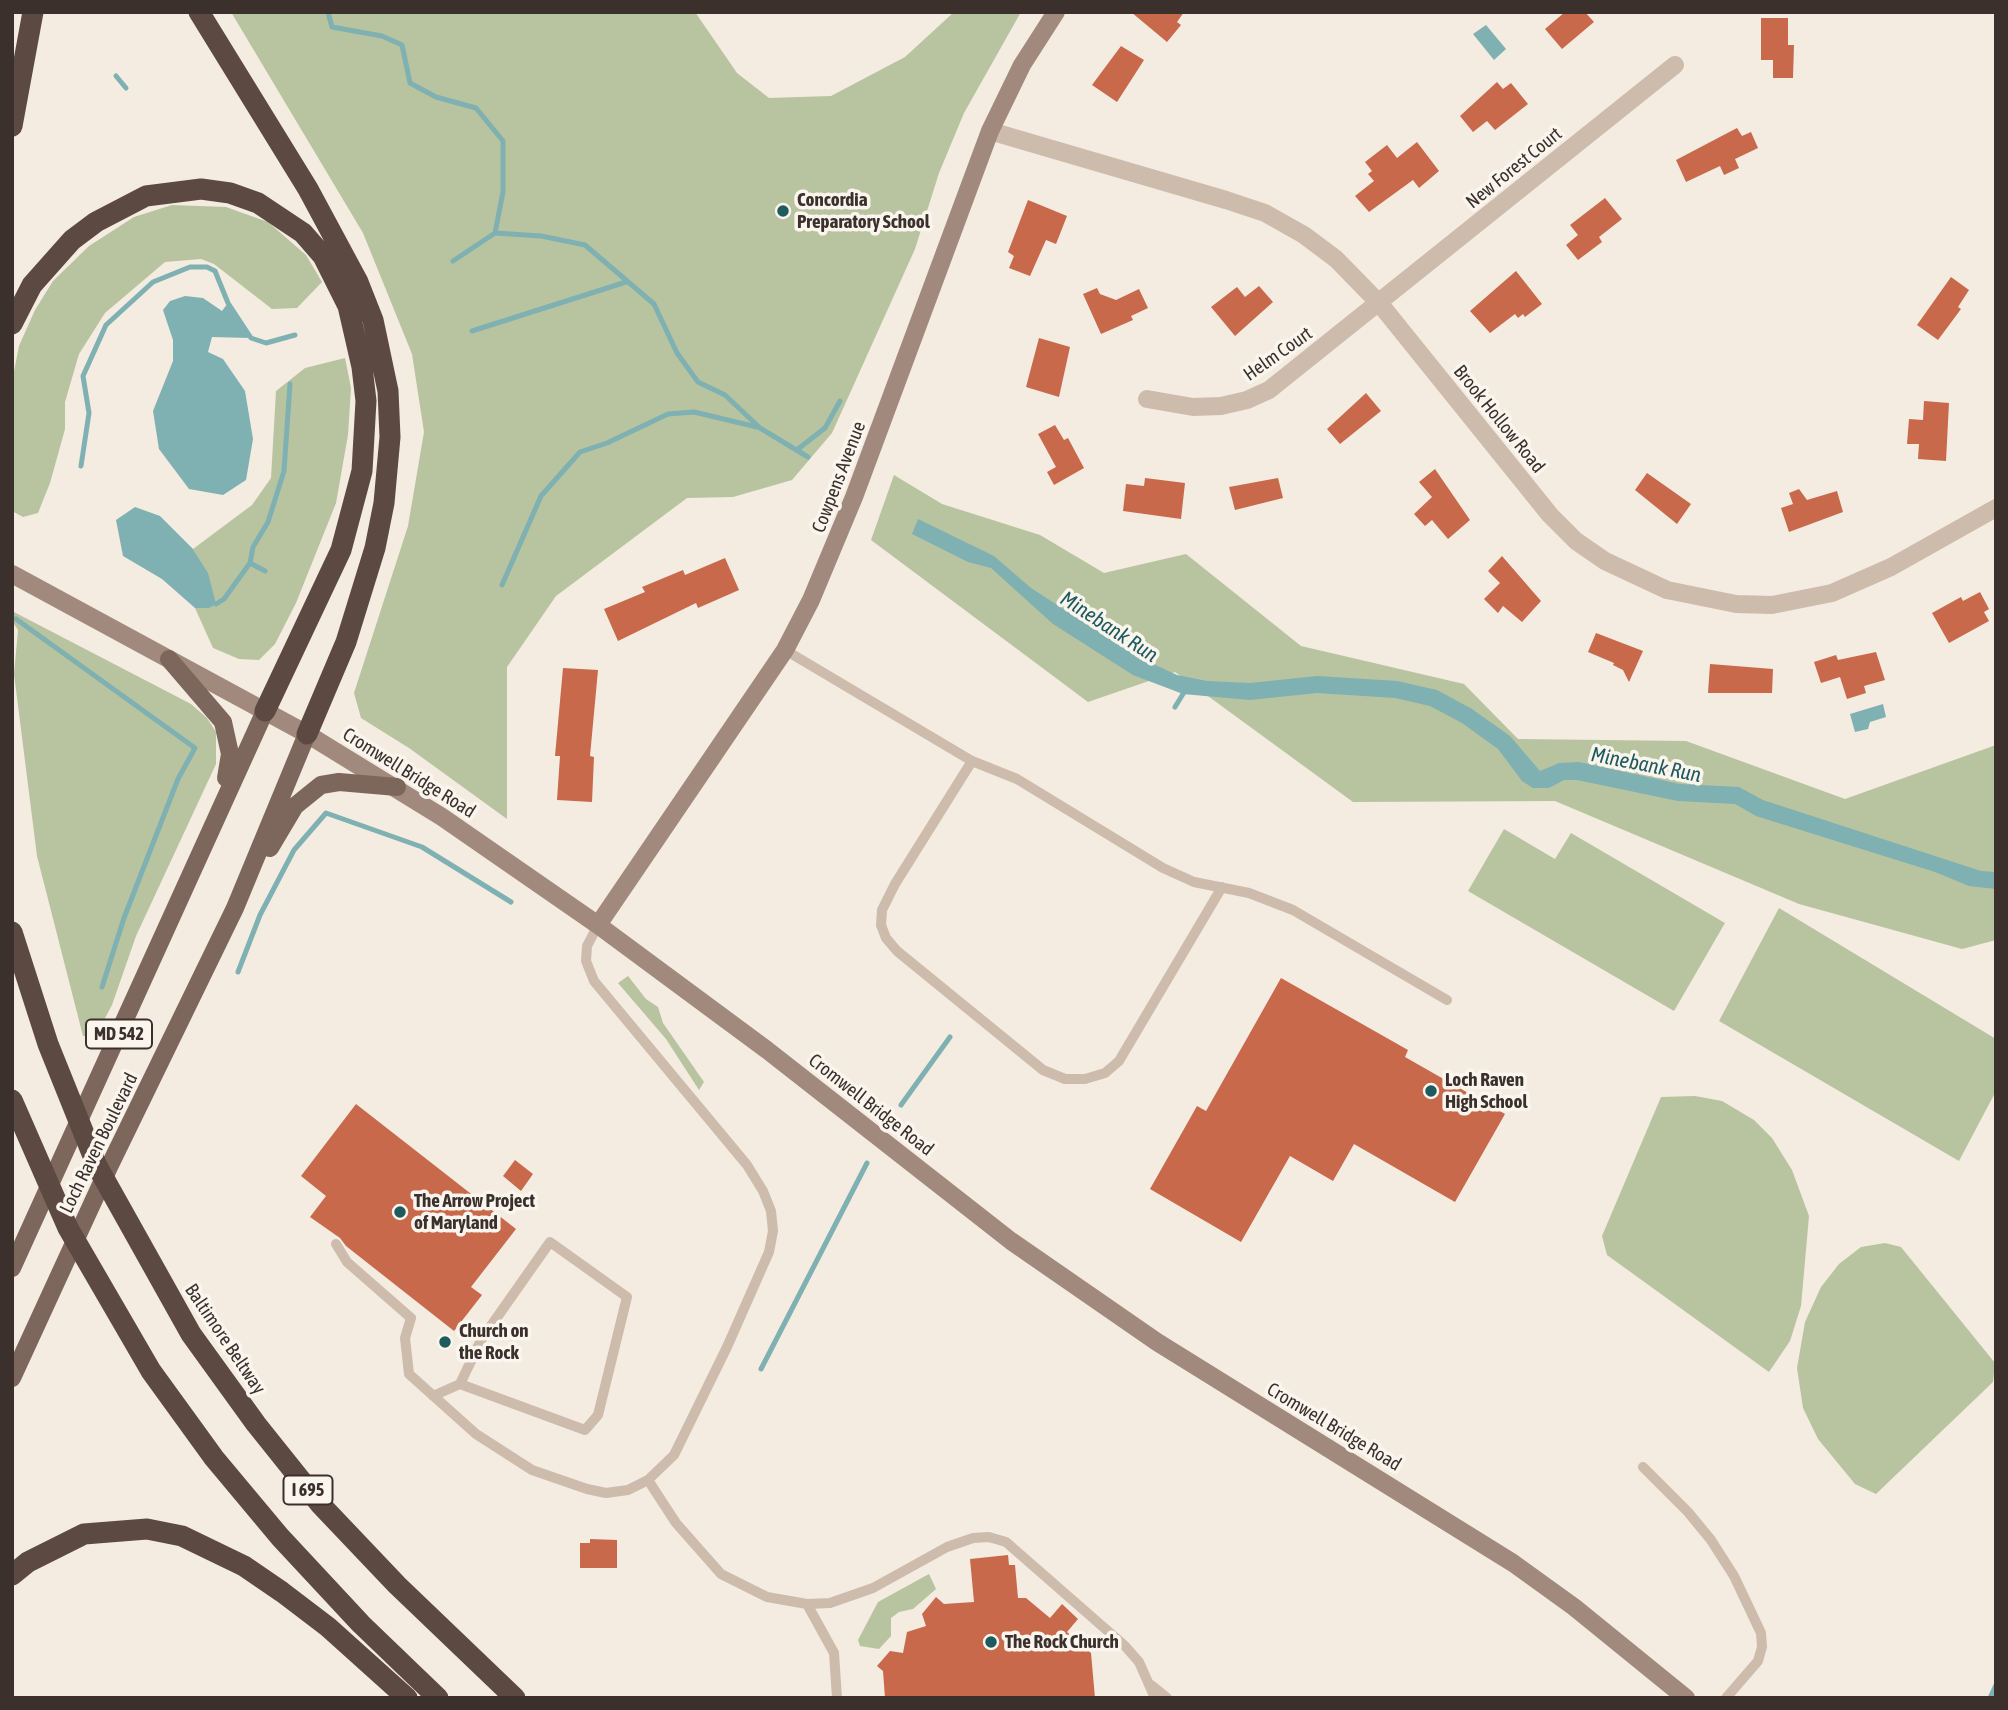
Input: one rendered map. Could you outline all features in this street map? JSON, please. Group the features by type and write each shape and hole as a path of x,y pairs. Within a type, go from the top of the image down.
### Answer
{"highway":[{"path":"12,126 33,12"},
{"path":"199,12 308,189 358,282 376,330 388,391 390,437 385,490 375,548 346,642 307,734"},
{"path":"12,324 32,285 72,240 104,217 146,196 188,190 230,193 258,203 283,218 303,233 323,256 348,306 362,368 366,401 362,471 341,550 265,711"},
{"name":"Baltimore Beltway","path":"12,932 48,1044 97,1166 141,1249 191,1334 256,1424 320,1504 397,1585 515,1698"},
{"name":"I 695","path":"14,1106 68,1228 151,1371 214,1458 280,1537 361,1624 438,1698"},
{"path":"12,1575 28,1562 84,1534 147,1529 181,1536 222,1554 282,1592 328,1627 407,1698"}],"main road":[{"name":"Cowpens Avenue","path":"598,925 785,650 838,538 989,131 1022,65 1056,12"},
{"name":"Cromwell Bridge Road","path":"12,574 307,734 397,787 598,925 767,1049 1011,1241 1157,1342 1513,1563 1574,1607 1686,1698"},
{"path":"169,659 223,722 230,754 223,799"},
{"name":"Loch Raven Boulevard","path":"12,1268 265,711"},
{"name":"Loch Raven Boulevard","path":"12,1378 109,1167 235,908 307,734"},
{"path":"235,908 295,806 306,794 321,785 339,782 397,787"}],"street":[{"name":"New Forest Court","path":"1380,304 1675,65"},
{"name":"Brook Hollow Road","path":"989,131 1265,213 1304,235 1336,260 1380,304 1550,515 1576,541 1605,561 1667,590 1736,604 1772,605 1832,593 1891,568 1996,508"},
{"name":"Helm Court","path":"1147,399 1193,407 1221,406 1247,400 1293,373 1380,304"}],"lane":[{"path":"785,650 972,761 1017,779 1163,868 1194,882 1249,893 1293,910 1447,1000"},
{"path":"972,761 895,884 883,910 881,925 886,938 897,951 1043,1070 1065,1079 1085,1079 1105,1073 1119,1061 1222,887"},
{"path":"336,1244 347,1262 411,1318 405,1338 409,1374 476,1434 531,1470 606,1493 628,1490 648,1480 674,1455 727,1347 769,1252 773,1231 771,1211 764,1191 747,1165 594,982 586,961 587,946 598,925"},
{"path":"433,1396 460,1384 481,1340 550,1242 627,1297 598,1415 584,1430 460,1384"},
{"path":"1643,1467 1688,1512 1711,1540 1734,1576 1761,1633 1758,1661 1726,1698"},
{"path":"648,1480 676,1523 721,1574 766,1597 807,1604 830,1603 873,1588 947,1547 972,1538 989,1537 1006,1542 1125,1646 1139,1662 1151,1685 1154,1698"},
{"path":"807,1604 834,1653 837,1698"},
{"path":"1151,1685 1167,1698"}],"green space":[{"path":"231,12 695,12 737,73 769,98 831,96 905,57 954,12 1021,12 964,113 939,173 915,249 832,433 792,480 733,497 687,498 556,596 507,667 507,819 409,748 361,718 354,693 408,526 424,432 412,354 363,233"},
{"path":"172,205 226,207 268,222 306,255 322,282 297,308 272,309 214,264 201,259 165,262 105,313 79,354 65,402 65,429 50,483 38,513 23,517 12,511 12,381 19,346 35,310 53,281 89,246 134,217"},
{"path":"345,358 351,388 348,435 336,503 296,603 275,644 259,660 239,659 213,648 195,608 209,608 208,574 193,549 252,505 271,478 276,391 305,368"},
{"path":"894,475 942,504 1040,535 1104,573 1186,554 1301,646 1464,684 1518,739 1686,741 1845,799 1996,745 1996,940 1962,949 1799,904 1555,801 1353,802 1175,672 1088,702 871,540"},
{"path":"12,611 191,704 207,718 216,732 216,764 136,936 112,1005 95,1037 83,1036 37,856 14,674 18,630 12,621"},
{"path":"1504,829 1555,859 1571,833 1725,923 1674,1011 1468,891"},
{"path":"1779,908 1996,1039 1996,1091 1959,1161 1719,1021"},
{"path":"628,976 646,999 658,1007 663,1023 704,1082 699,1090 666,1039 618,983"},
{"path":"1695,1096 1722,1101 1754,1120 1772,1138 1792,1170 1809,1216 1801,1306 1790,1341 1769,1372 1607,1255 1602,1236 1661,1097"},
{"path":"1885,1243 1901,1247 1995,1363 1993,1382 1876,1494 1855,1484 1818,1439 1803,1408 1797,1368 1805,1322 1821,1287 1839,1264 1861,1247"},
{"path":"929,1574 936,1589 913,1609 899,1612 891,1618 891,1636 879,1649 860,1646 858,1640 878,1602"}],"water":[{"path":"1486,25 1506,49 1494,60 1473,34"},
{"path":"185,296 203,298 222,311 228,303 251,338 212,337 208,352 223,359 245,391 253,439 246,480 223,495 189,489 159,449 153,411 173,361 173,340 163,310 170,301"},
{"path":"135,507 160,516 193,549 208,573 216,604 209,608 195,608 162,579 123,556 116,520"},
{"name":"Minebank Run","path":"918,519 994,556 1031,588 1134,655 1177,675 1207,681 1250,683 1317,676 1397,681 1437,690 1472,709 1510,736 1540,771 1559,763 1579,762 1680,784 1739,787 1763,800 1981,871 1996,872 1996,889 1969,886 1935,872 1756,816 1735,804 1678,801 1577,780 1564,780 1549,788 1533,788 1522,781 1498,749 1462,723 1430,706 1395,698 1317,693 1250,700 1183,694 1133,675 1053,624 991,568 968,562 912,534"},
{"path":"1883,704 1886,717 1870,722 1868,729 1855,732 1850,714"}],"building":[{"path":"1131,12 1184,12 1177,22 1181,25 1167,42"},
{"path":"1565,12 1585,12 1594,22 1562,49 1545,29"},
{"path":"1761,18 1788,18 1788,45 1794,45 1793,78 1773,78 1773,60 1761,60"},
{"path":"1121,46 1144,60 1117,102 1092,85"},
{"path":"1497,82 1503,89 1511,83 1528,104 1495,130 1487,121 1473,132 1460,116"},
{"path":"1737,128 1742,136 1751,132 1758,148 1735,159 1739,168 1724,175 1720,166 1686,182 1676,160"},
{"path":"1417,142 1439,171 1419,188 1413,180 1369,212 1355,196 1374,181 1368,174 1372,171 1365,162 1387,145 1397,158"},
{"path":"1605,198 1622,219 1599,237 1602,242 1578,260 1566,245 1578,235 1570,225"},
{"path":"1028,200 1067,216 1056,244 1046,240 1030,276 1009,268 1014,256 1008,252"},
{"path":"1516,271 1542,304 1525,317 1523,314 1518,318 1515,314 1490,333 1470,311"},
{"path":"1951,277 1969,290 1958,307 1961,309 1938,340 1917,325"},
{"path":"1259,286 1273,302 1235,336 1211,307 1237,287 1245,297"},
{"path":"1097,288 1100,294 1116,300 1139,289 1148,308 1131,316 1133,320 1101,334 1083,294"},
{"path":"1039,338 1070,347 1059,397 1026,387"},
{"path":"1366,393 1381,411 1340,444 1327,429"},
{"path":"1924,401 1949,403 1946,461 1918,459 1919,444 1907,444 1909,419 1923,420"},
{"path":"1055,425 1064,440 1068,438 1084,468 1054,485 1047,472 1056,467 1038,434"},
{"path":"1435,469 1470,520 1448,539 1432,520 1425,526 1414,514 1432,497 1419,482"},
{"path":"1647,473 1691,504 1677,524 1635,490"},
{"path":"1145,478 1185,483 1181,519 1123,511 1126,484 1144,486"},
{"path":"1278,478 1283,498 1235,510 1229,487"},
{"path":"1799,489 1807,500 1837,491 1843,512 1789,532 1781,508 1793,504 1789,493"},
{"path":"1502,556 1541,601 1522,622 1503,606 1498,613 1484,599 1500,583 1488,571"},
{"path":"725,558 739,590 698,608 696,603 618,641 604,609 645,592 642,587 683,570 685,575"},
{"path":"1980,592 1989,609 1984,612 1989,621 1949,643 1932,613 1961,597 1963,601"},
{"path":"1596,633 1643,651 1629,682 1623,670 1613,665 1614,663 1588,652"},
{"path":"1876,652 1885,680 1864,686 1866,693 1847,699 1840,677 1821,683 1814,662 1836,655 1838,660"},
{"path":"1710,664 1773,669 1772,693 1708,693"},
{"path":"563,668 598,670 590,756 594,757 592,802 557,800 560,756 555,756"},
{"path":"1281,978 1408,1050 1405,1057 1505,1114 1455,1202 1354,1144 1333,1181 1290,1156 1241,1242 1150,1189 1197,1106 1206,1111"},
{"path":"356,1104 516,1229 471,1287 482,1295 454,1331 346,1246 340,1238 310,1217 326,1196 301,1176"},
{"path":"515,1160 533,1174 521,1191 503,1176"},
{"path":"590,1539 617,1540 617,1568 580,1568 580,1543 590,1543"},
{"name":"The Rock Church","path":"1008,1555 1009,1565 1015,1565 1018,1598 1026,1598 1050,1618 1062,1604 1078,1619 1067,1632 1091,1653 1095,1698 885,1698 883,1671 877,1666 890,1651 903,1653 907,1632 926,1626 922,1614 936,1597 944,1604 974,1602 970,1559"}],"waterway":[{"name":"Minebank Run","path":"328,12 332,27 382,36 402,45 410,83 436,97 476,108 503,141 503,192 495,233 541,236 585,245 654,304 677,353 698,382 725,395 760,428 808,457"},
{"path":"116,76 126,88"},
{"path":"453,261 495,233"},
{"path":"81,466 89,413 83,376 106,325 153,282 190,267 207,267 215,271 228,303 251,338 266,343 295,335"},
{"path":"472,331 626,282"},
{"path":"216,604 224,599 250,563 253,547 268,522 284,471 290,384"},
{"path":"798,449 825,428 840,401"},
{"path":"502,585 541,496 580,452 607,443 668,414 694,412 757,427"},
{"path":"250,563 265,571"},
{"path":"16,619 195,748 178,779 124,918 102,987"},
{"path":"1175,707 1186,689"},
{"path":"238,972 260,915 294,850 326,813 422,847 511,902"},
{"path":"901,1105 950,1037"},
{"path":"761,1369 867,1163"},
{"path":"1990,1698 1996,1685"}],"place":[{"name":"Concordia Preparatory School","path":"783,211"},
{"name":"Loch Raven High School","path":"1431,1091"},
{"name":"The Arrow Project of Maryland","path":"400,1212"},
{"name":"Church on the Rock","path":"445,1342"},
{"name":"The Rock Church","path":"991,1642"}]}
